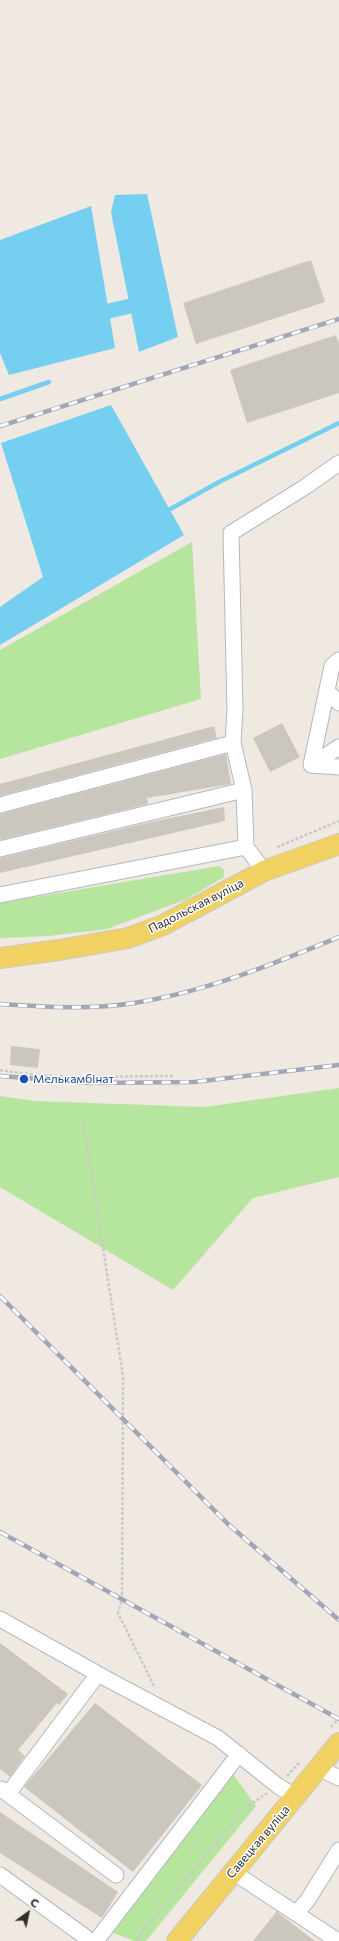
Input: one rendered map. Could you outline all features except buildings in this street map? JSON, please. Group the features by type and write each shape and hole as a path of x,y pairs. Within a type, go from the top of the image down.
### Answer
{"main road":[{"name":"Падольская вуліца","path":"0,958 59,950 128,938 162,925 255,858 339,844"},
{"name":"Савецкая вуліца","path":"177,1941 296,1797 311,1763 334,1737"}],"street":[{"path":"0,896 255,858 244,790 233,743 235,710 232,533 305,487 339,463"},
{"path":"311,765 332,666 339,660"},
{"path":"327,691 339,703"},
{"path":"0,805 233,743"},
{"path":"311,765 339,747"},
{"path":"311,765 339,767"},
{"path":"0,848 244,790"},
{"path":"0,1619 98,1674 218,1738 278,1786 296,1797"},
{"path":"98,1674 4,1791 116,1875"},
{"path":"96,1941 239,1754"},
{"path":"311,1763 339,1778"},
{"path":"296,1913 307,1901 339,1850"},
{"path":"233,1872 338,1941"},
{"path":"0,1875 91,1941"}],"path":[{"path":"255,858 334,821 339,821"},
{"path":"0,1070 20,1074 76,1076 172,1076"},
{"path":"83,1120 123,1376 122,1600 118,1613 167,1711"},
{"path":"334,1737 339,1718"},
{"path":"138,1941 141,1933 243,1810 311,1763"}],"green space":[{"path":"192,542 201,699 0,759 0,650"},
{"path":"219,866 224,870 224,877 187,899 107,929 49,936 0,938 0,903"},
{"path":"339,1088 339,1177 253,1198 173,1290 0,1187 0,1096 34,1101 204,1107"},
{"path":"233,1774 256,1806 146,1941 134,1941 111,1932"}],"water":[{"path":"147,194 178,337 139,352 111,212 115,195"},
{"path":"91,206 115,348 9,375 0,353 0,240"},
{"path":"111,405 184,535 0,645 0,607 43,577 1,443"}],"waterway":[{"path":"109,311 130,306"},
{"path":"0,399 49,382"},
{"path":"165,512 219,482 339,423"}],"railway":[{"path":"0,426 339,319"},
{"path":"0,1004 50,1007 100,1007 160,998 187,992 238,976 339,937"},
{"path":"0,1076 90,1083 194,1082 339,1065"},
{"path":"0,1296 229,1525 339,1620"},
{"path":"0,1532 339,1719"}],"place":[{"name":"Мелькамбінат","path":"24,1079"}]}
